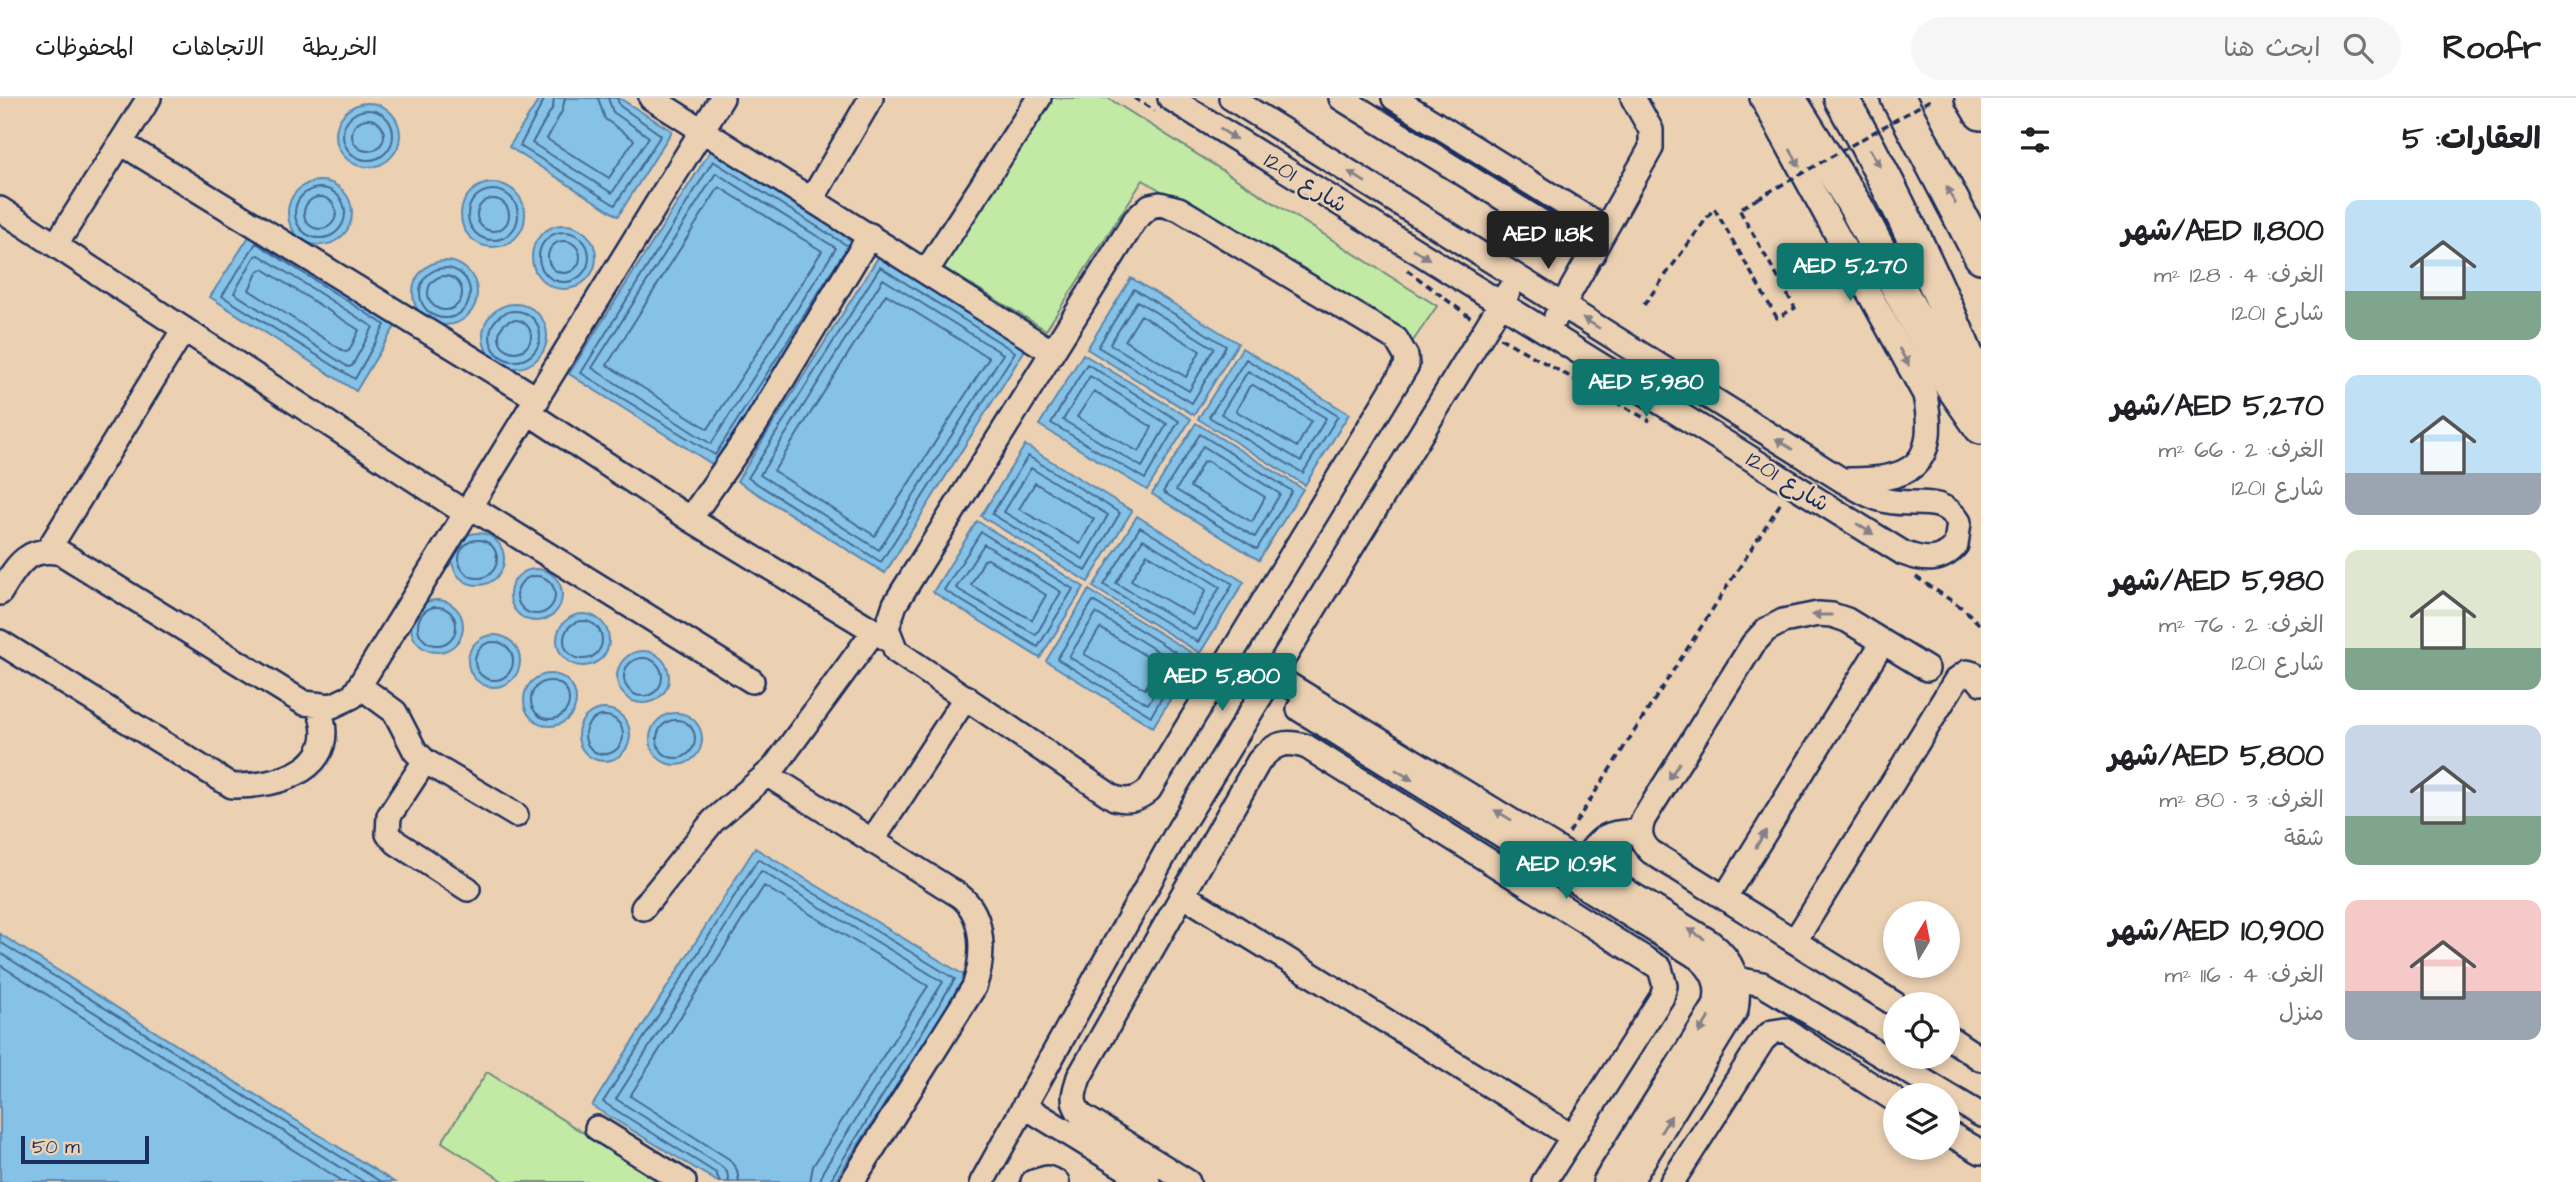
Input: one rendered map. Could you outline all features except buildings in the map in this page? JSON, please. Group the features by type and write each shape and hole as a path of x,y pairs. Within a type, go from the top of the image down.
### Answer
{"highway":[{"path":"1788,98 1856,207 1943,372 1981,427"},
{"path":"1841,98 1882,171 1942,294 1981,392"},
{"path":"1898,98 1981,256"},
{"path":"1972,98 1981,113"}],"street":[{"path":"62,235 149,98"},
{"path":"651,98 927,270 1052,352"},
{"path":"0,593 19,561 37,551 48,550 72,558 291,697 318,707 344,702 361,687 722,98"},
{"path":"812,199 871,98"},
{"path":"927,270 1039,98"},
{"name":"شارع 1201","path":"1170,98 1903,553 1919,559 1937,559 1956,545 1959,522 1940,504 1888,501 1842,480 1231,98"},
{"path":"1341,98 1593,254"},
{"path":"1394,98 1605,229"},
{"path":"1548,332 1651,148 1651,130 1633,98"},
{"name":"شارع 1201","path":"1762,98 1925,395 1930,422 1927,442 1920,459 1909,471 1895,478 1842,480"},
{"path":"121,143 533,406 690,519 882,636 896,651 1114,798 1123,801 1142,797 1149,790 1407,365 1402,346 1396,339 1179,209 1160,204 1141,212 895,604 882,636 768,775 713,821 643,908"},
{"path":"0,209 469,511 752,681"},
{"path":"690,519 754,427 870,235"},
{"path":"982,1182 1101,968 1267,680 1517,277"},
{"path":"48,550 184,329"},
{"path":"1883,996 1651,852 1641,840 1640,832 1644,818 1753,644 1766,630 1783,621 1818,614 1832,615 1847,620 1927,669"},
{"path":"0,642 232,786 271,785 294,776 312,763 323,737 318,707"},
{"path":"1725,897 1883,642"},
{"path":"1795,941 1956,680 1967,672 1974,674 1981,683"},
{"path":"1267,680 1710,942 1731,964 1727,982 1718,995 1710,1016 1605,1182"},
{"path":"1267,680 1699,958 1727,982 1737,1002 1729,1024 1630,1182"},
{"path":"361,687 395,712 415,751 425,761 516,815"},
{"path":"872,841 966,697"},
{"path":"1188,1182 1081,1115 1074,1106 1073,1094 1080,1077 1259,761 1270,749 1289,741 1307,747 1660,968 1665,986 1662,997 1544,1182"},
{"path":"425,761 389,816 388,834 397,844 468,889"},
{"path":"768,775 967,902 976,917 980,956 977,977 969,996 852,1182"},
{"path":"1582,864 1593,845 1605,834 1640,832"},
{"path":"1183,895 1573,1137"},
{"path":"1101,968 1132,985"},
{"path":"1727,982 1751,981 1772,989 1981,1115"},
{"path":"1672,1182 1763,1040 1772,1032 1785,1030 1883,1092"},
{"path":"1960,1045 1981,1059"},
{"path":"1024,1106 1148,1182"},
{"path":"597,1128 684,1182"},
{"path":"1960,1140 1981,1153"},
{"path":"1033,1182 1047,1178 1057,1182"}],"path":[{"path":"1644,305 1714,208 1777,318 1796,308 1739,209 1934,98"},
{"path":"1562,835 1570,833 1782,500"}],"green space":[{"path":"1048,98 1108,98 1437,306 1413,341 1143,180 1046,330 941,266"},
{"path":"487,1072 661,1182 505,1182 442,1142"}],"water":[{"path":"540,98 619,98 672,131 618,216 509,147"},
{"path":"362,103 374,103 391,112 398,123 398,147 391,158 374,167 362,167 350,162 341,153 336,141 336,129 341,117 350,108"},
{"path":"711,150 859,242 717,467 569,374"},
{"path":"314,181 326,181 343,190 350,201 350,225 343,236 326,245 314,245 302,240 293,231 288,219 288,207 293,195 302,186"},
{"path":"487,183 499,183 516,192 523,203 523,227 516,238 499,247 487,247 475,242 466,233 461,221 461,209 466,197 475,188"},
{"path":"558,225 570,225 587,234 594,245 594,269 587,280 570,289 558,289 546,284 537,275 532,263 532,251 537,239 546,230"},
{"path":"252,232 397,323 356,391 210,297"},
{"path":"879,256 1026,348 885,573 737,481"},
{"path":"439,261 451,261 468,270 475,281 475,305 468,316 451,325 439,325 427,320 418,311 413,299 413,287 418,275 427,266"},
{"path":"1131,278 1238,343 1194,415 1087,349"},
{"path":"509,304 521,304 538,313 545,324 545,348 538,359 521,368 509,368 497,363 488,354 483,342 483,330 488,318 497,309"},
{"path":"1242,348 1349,414 1305,485 1198,419"},
{"path":"1083,354 1191,419 1147,490 1039,425"},
{"path":"1196,423 1303,489 1259,560 1152,494"},
{"path":"1025,445 1132,511 1088,582 981,516"},
{"path":"1137,516 1244,582 1200,653 1093,587"},
{"path":"977,521 1084,587 1040,658 933,592"},
{"path":"478,533 488,535 496,541 502,549 502,569 496,577 488,583 478,585 468,583 460,577 454,569 452,559 454,549 460,541 468,535"},
{"path":"536,569 546,571 554,577 560,585 560,605 554,613 546,619 536,621 526,619 518,613 512,605 510,595 512,585 518,577 526,571"},
{"path":"1089,590 1197,656 1153,727 1046,661"},
{"path":"437,600 447,602 455,608 461,616 461,636 455,644 447,650 437,652 427,650 419,644 413,636 411,626 413,616 419,608 427,602"},
{"path":"583,614 593,616 601,622 607,630 607,650 601,658 593,664 583,666 573,664 565,658 559,650 557,640 559,630 565,622 573,616"},
{"path":"494,635 504,637 512,643 518,651 518,671 512,679 504,685 494,687 484,685 476,679 470,671 468,661 470,651 476,643 484,637"},
{"path":"643,651 653,653 661,659 667,667 667,687 661,695 653,701 643,703 633,701 625,695 619,687 617,677 619,667 625,659 633,653"},
{"path":"550,674 560,676 568,682 574,690 574,710 568,718 560,724 550,726 540,724 532,718 526,710 524,700 526,690 532,682 540,676"},
{"path":"604,709 614,711 622,717 628,725 628,745 622,753 614,759 604,761 594,759 586,753 580,745 578,735 580,725 586,717 594,711"},
{"path":"676,713 686,715 694,721 700,729 700,749 694,757 686,763 676,765 666,763 658,757 652,749 650,739 652,729 658,721 666,715"},
{"path":"755,848 967,977 834,1182 718,1182 592,1106"},
{"path":"0,934 394,1182 0,1182"}]}
